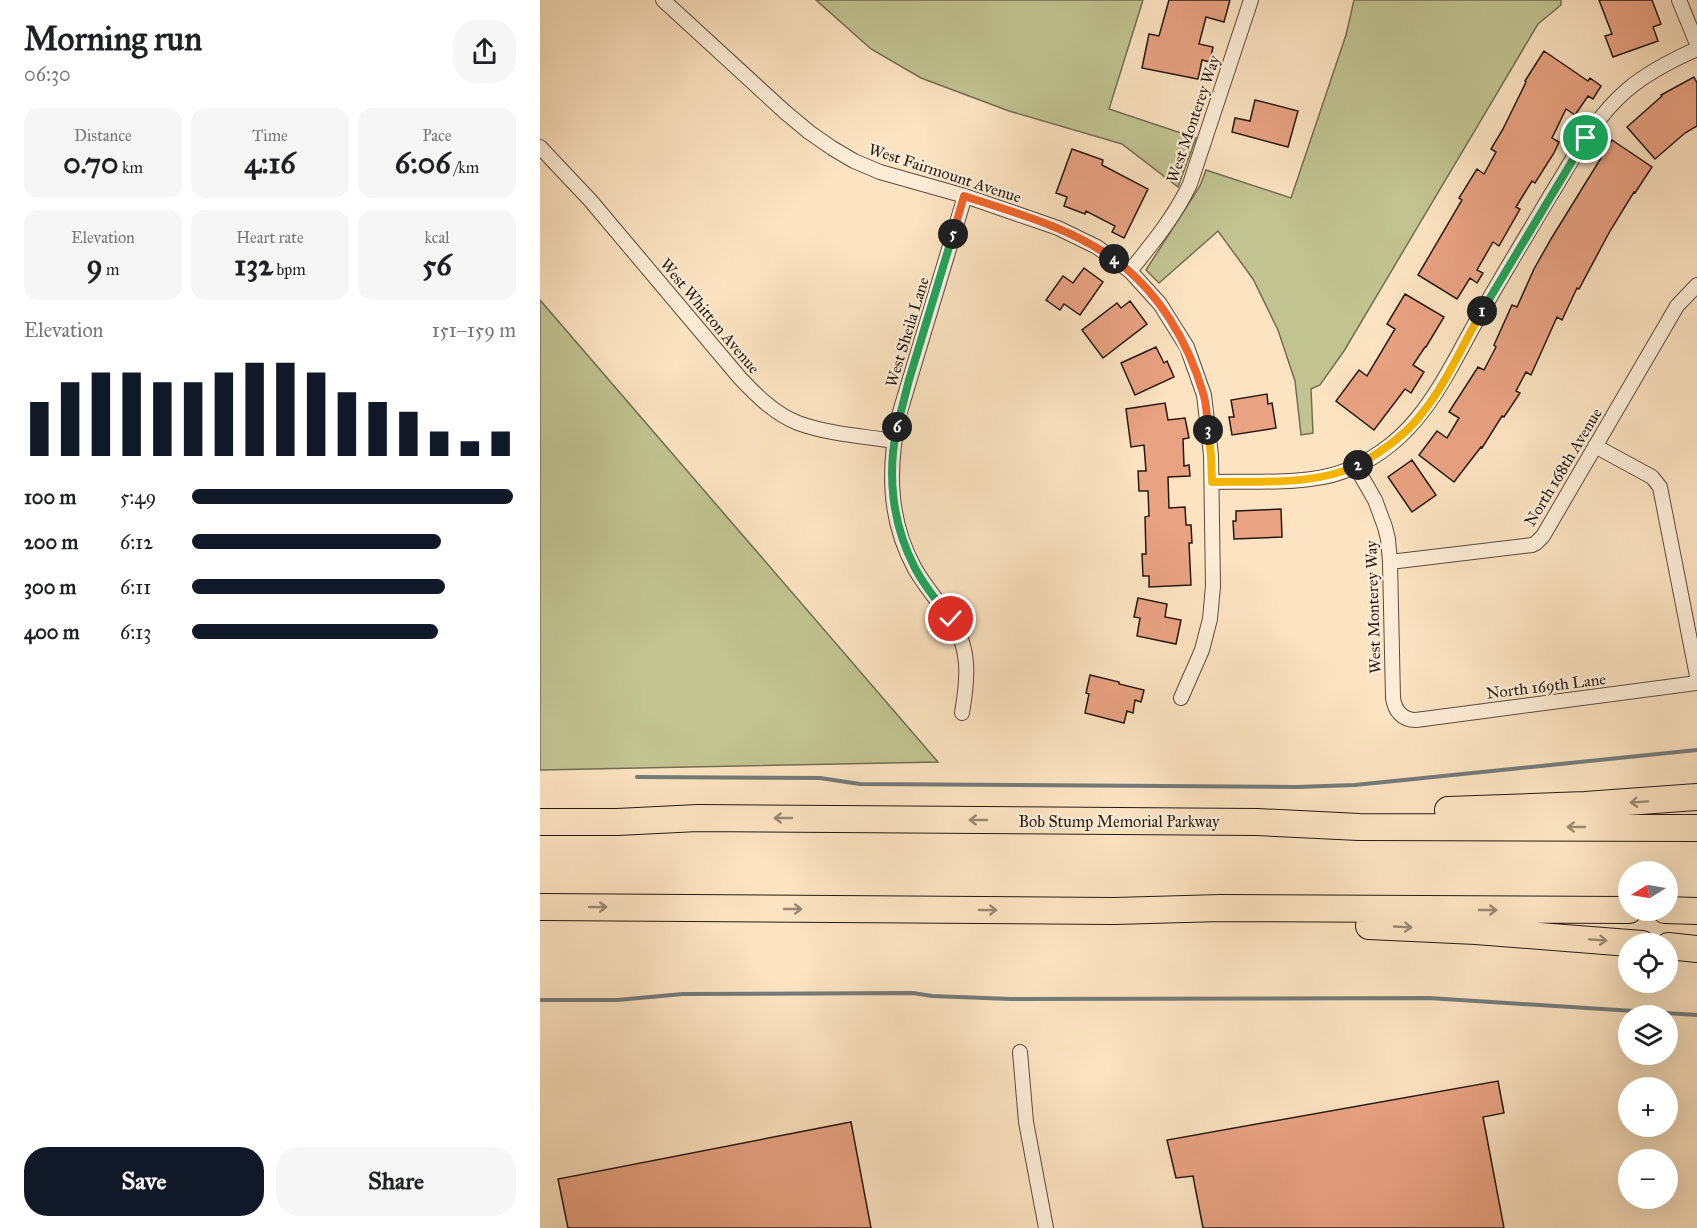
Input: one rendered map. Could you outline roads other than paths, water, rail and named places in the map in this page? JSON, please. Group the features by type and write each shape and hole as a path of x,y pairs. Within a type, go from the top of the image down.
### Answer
{"highway":[{"path":"1268,822 1358,812 1529,808 1697,797"},
{"path":"540,806 615,807 698,818"},
{"name":"Bob Stump Memorial Parkway","path":"540,822 617,822 698,818 1697,828"},
{"path":"540,907 1114,911 1221,908 1618,910"},
{"path":"1678,910 1697,911"},
{"path":"1114,911 1223,922 1414,928 1618,942"},
{"path":"1678,947 1697,949"}],"street":[{"name":"West Fairmount Avenue","path":"663,0 785,112 832,148 880,172 964,196 1058,228 1097,247 1130,271 1160,304 1187,347 1204,395 1211,455 1213,586 1210,619 1202,650 1181,698"},
{"name":"West Monterey Way","path":"1130,271 1156,237 1190,184 1251,0"},
{"path":"1212,482 1309,479 1341,473 1376,456 1394,442 1424,412 1586,138 1613,104 1632,85 1655,69 1697,46 1679,0"},
{"name":"West Whitton Avenue","path":"540,147 590,200 760,399 797,423 824,430 894,441"},
{"name":"West Sheila Lane","path":"962,713 967,686 966,659 961,638 951,619 914,566 901,535 894,505 891,473 894,441 909,380 964,196"},
{"name":"North 168th Avenue","path":"1390,562 1536,543 1543,536 1677,306 1697,285"},
{"path":"1595,446 1652,477 1660,487 1697,676"},
{"name":"West Monterey Way","path":"1356,466 1375,500 1388,539 1393,698 1401,715"},
{"name":"North 169th Lane","path":"1401,715 1410,720 1416,720 1697,683"},
{"path":"1020,1052 1026,1122 1046,1228"}],"waterway":[{"path":"637,777 820,778 860,784 1296,787 1355,785 1697,750"},
{"path":"540,1000 617,1000 683,994 913,993 932,996 1011,999 1429,998 1697,1015"}]}
